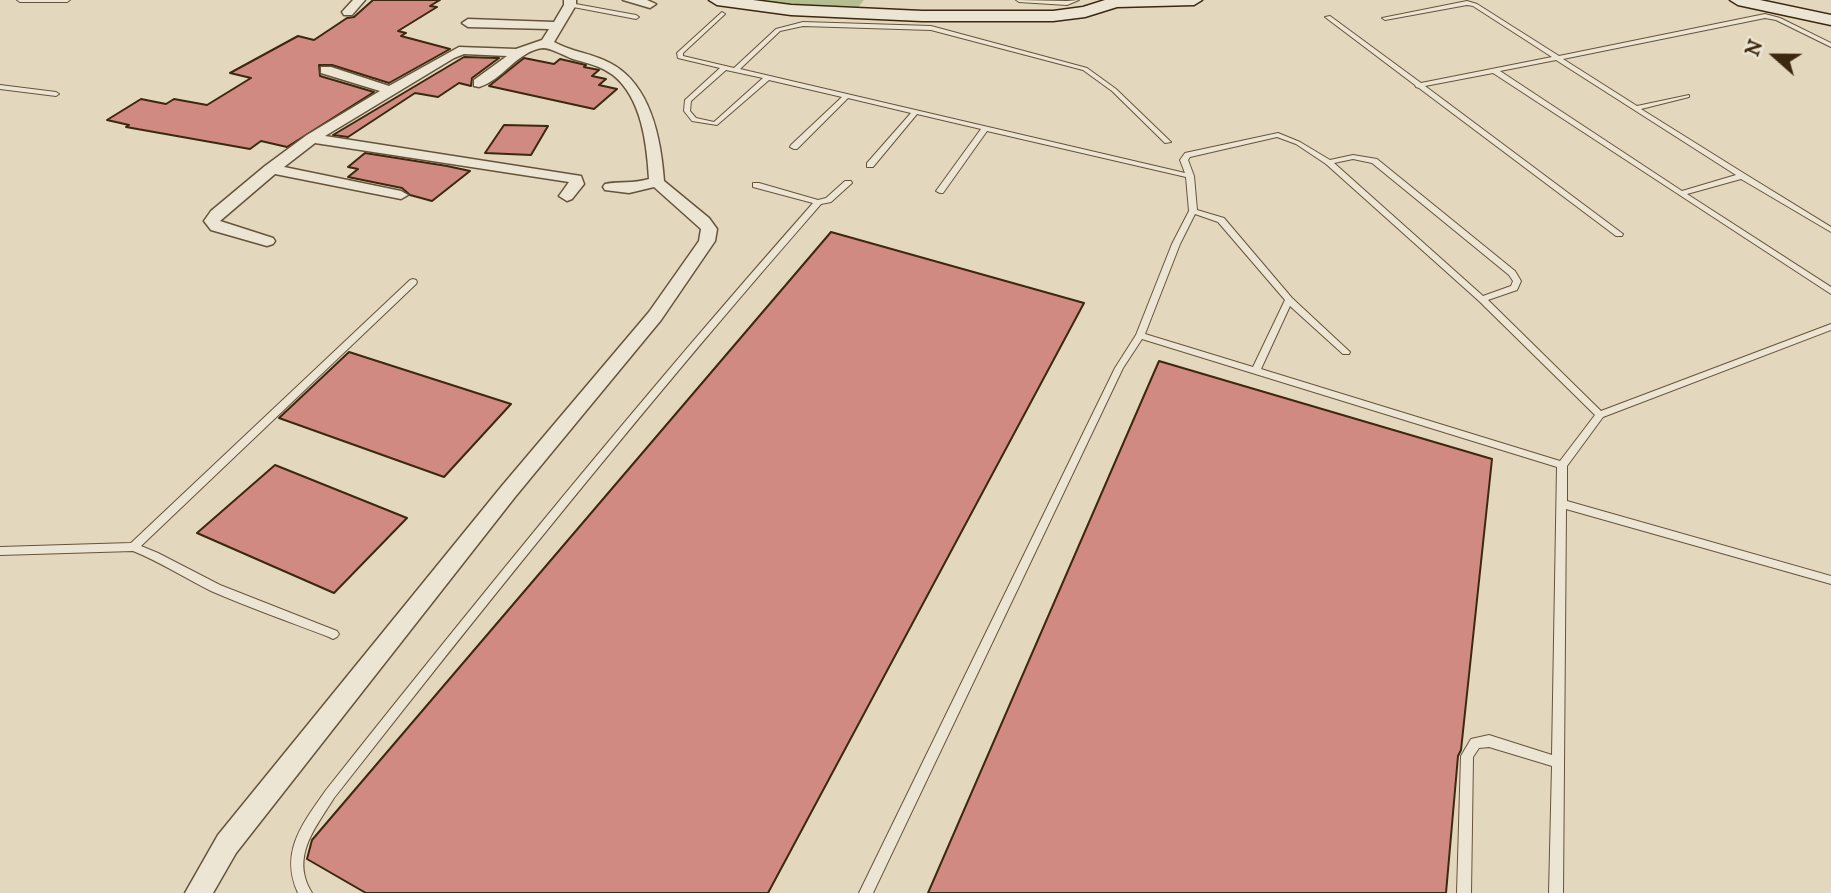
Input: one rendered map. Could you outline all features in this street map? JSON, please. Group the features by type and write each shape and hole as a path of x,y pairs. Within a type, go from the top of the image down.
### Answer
{"street":[{"path":"348,12 359,0"},
{"path":"629,0 650,4"},
{"path":"720,7 922,16 1064,16 1115,2 1194,0"},
{"path":"1738,0 1831,20"},
{"path":"479,83 519,53 547,43 570,2"},
{"path":"468,23 558,26"},
{"path":"198,893 227,844 508,492 654,316 699,254 709,229 705,221 657,182 656,164 636,90 608,65 547,43"},
{"path":"267,241 216,228 212,221 216,214 270,169 312,138 460,50 519,53"},
{"path":"326,70 389,90"},
{"path":"312,138 576,179 577,184 567,196"},
{"path":"270,169 401,195"},
{"path":"610,187 629,189 657,182"}],"lane":[{"path":"20,0 67,0"},
{"path":"1018,0 1068,3 1076,0"},
{"path":"570,2 636,17"},
{"path":"1385,18 1471,3 1831,230"},
{"path":"720,7 680,57 1190,176"},
{"path":"1418,86 1765,16 1778,19 1831,45"},
{"path":"1328,17 1619,234"},
{"path":"735,70 778,30 786,27 803,24 931,29 1085,69 1107,83 1167,142"},
{"path":"724,68 688,100 687,111 694,120 715,124 767,78"},
{"path":"1496,72 1828,286"},
{"path":"0,87 56,94"},
{"path":"1635,107 1687,96"},
{"path":"794,147 845,97"},
{"path":"870,165 914,113"},
{"path":"940,191 984,130"},
{"path":"866,893 1119,368 1140,335 1176,244 1193,211 1190,176 1184,160 1188,155 1278,135 1298,143 1328,162 1482,299 1600,415"},
{"path":"1328,162 1353,157 1374,161 1511,273 1517,281 1514,288 1482,299"},
{"path":"1682,193 1742,176"},
{"path":"305,893 299,883 295,860 310,825 330,794 481,602 698,337 818,202 834,196 848,183"},
{"path":"756,185 818,202"},
{"path":"1193,211 1221,220 1289,300 1346,352"},
{"path":"132,547 413,282"},
{"path":"1256,370 1289,300"},
{"path":"1556,893 1562,466 1600,415 1831,327"},
{"path":"1140,335 1562,466"},
{"path":"1561,503 1831,580"},
{"path":"0,551 132,547 160,556 212,586 250,603 333,634"},
{"path":"1464,893 1467,757 1475,743 1489,741 1556,762"}],"green space":[{"path":"728,0 864,0 855,11"}],"building":[{"path":"373,0 440,0 430,6 437,7 398,31 406,33 401,36 450,49 389,83 332,65 319,65 320,76 374,92 287,147 261,141 250,149 126,127 129,125 107,120 141,99 166,104 174,99 207,105 251,78 230,73 298,36 314,40 347,18 354,17"},
{"path":"464,57 499,58 472,78 471,86 459,83 438,97 415,93 348,137 333,135"},
{"path":"524,58 554,64 560,59 586,65 584,67 599,70 592,76 606,79 599,85 617,89 594,109 489,86"},
{"path":"504,125 548,126 531,155 485,153"},
{"path":"365,153 470,171 432,201 410,195 402,188 348,177 358,169 348,167"},
{"path":"831,232 1084,303 768,893 366,893 307,859 312,840"},
{"path":"349,352 511,404 444,477 279,418"},
{"path":"1159,361 1492,459 1461,750 1458,756 1446,893 928,893"},
{"path":"275,465 407,518 334,593 197,533"}]}
